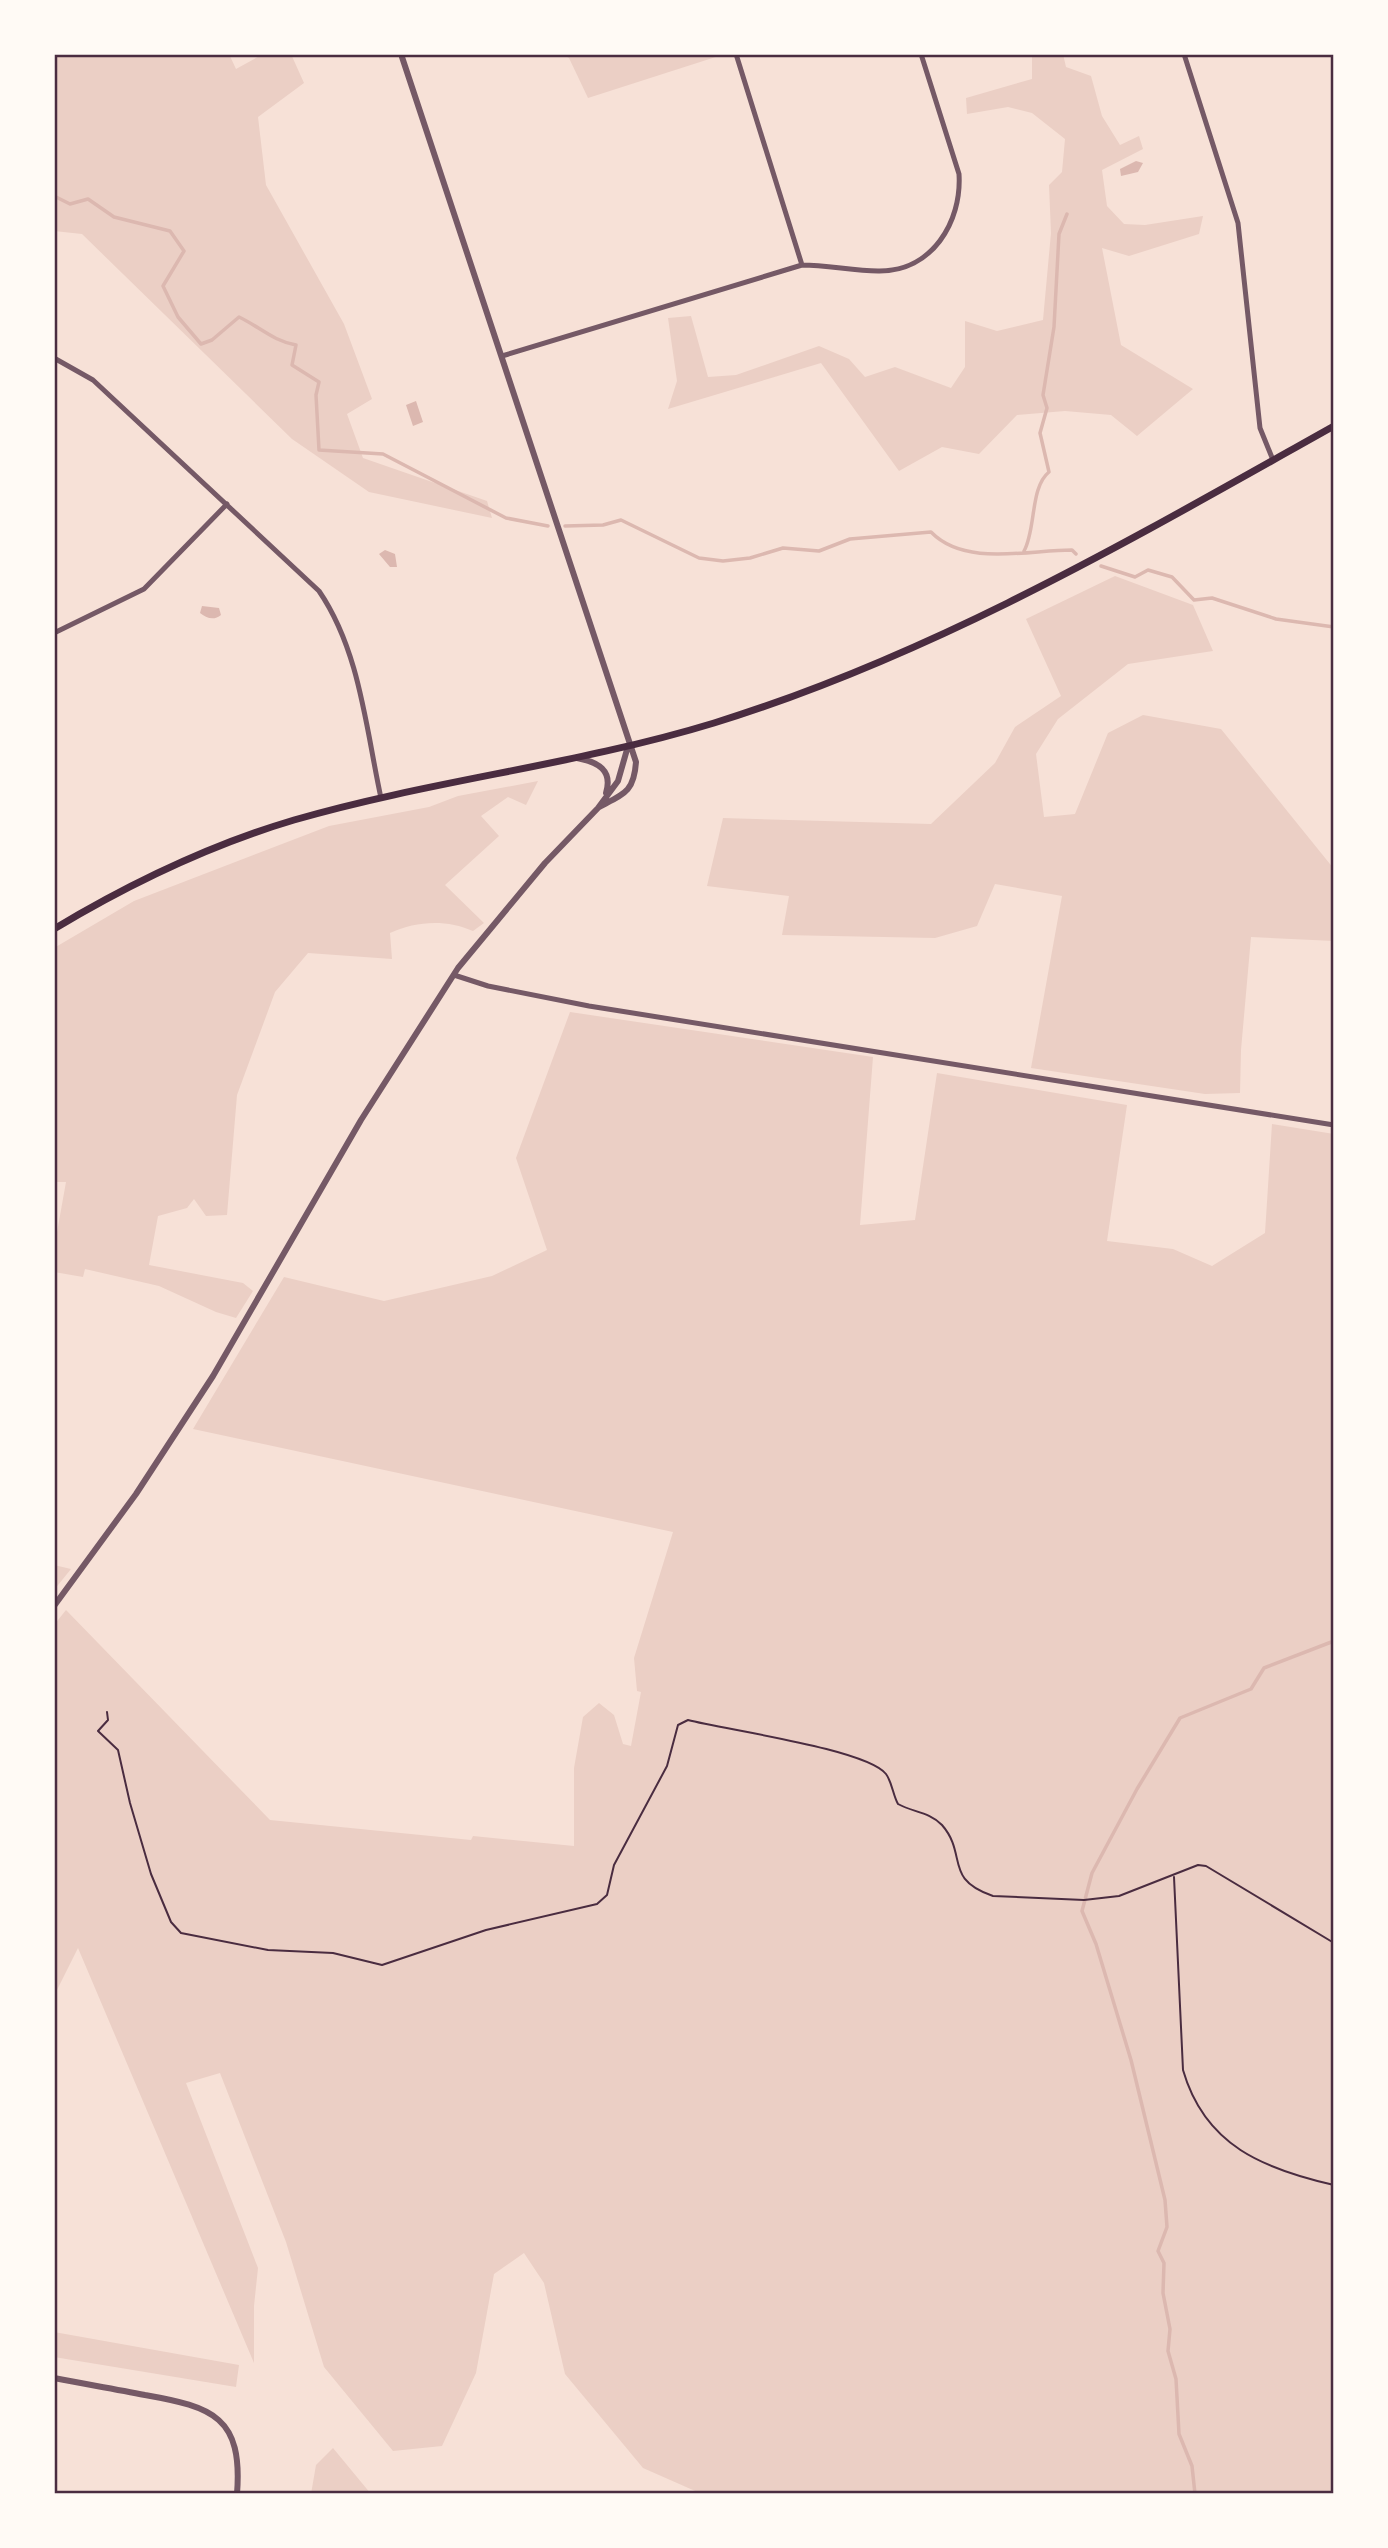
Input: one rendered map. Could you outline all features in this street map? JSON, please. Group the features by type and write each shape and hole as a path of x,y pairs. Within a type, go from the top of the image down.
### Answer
{"main road":[{"path":"54,929 110,897 189,859 291,821 382,798 628,746 749,712 872,665 1082,567 1334,426"}],"street":[{"path":"401,54 628,746 636,762 634,780 625,794 598,808"},
{"path":"736,54 802,265"},
{"path":"502,356 802,265 849,266 879,271 894,269 929,253 951,225 958,210 959,174 921,54"},
{"path":"1184,54 1238,223 1260,428 1273,460"},
{"path":"54,358 93,380 309,579 333,612 352,662 382,798"},
{"path":"54,633 144,589 227,504"},
{"path":"54,1606 136,1494 213,1376 361,1120 454,975 545,863 598,808 618,781 628,746"},
{"path":"572,757 593,761 606,771 609,783 605,796"},
{"path":"454,975 488,986 589,1006 1334,1125"},
{"path":"54,2378 177,2400 209,2411 227,2429 234,2443 238,2467 237,2494"}],"path":[{"path":"107,1713 108,1720 98,1731 118,1750 139,1837 175,1930 212,1941 268,1950 318,1951 382,1965 486,1930 597,1904 607,1895 614,1865 667,1766 678,1725 688,1720 843,1752 876,1765 887,1775 898,1804 927,1814 941,1824 954,1846 964,1880 976,1891 993,1896 1098,1899 1119,1896 1198,1865 1206,1866 1334,1943"},
{"path":"1173,1876 1183,2070 1188,2087 1208,2120 1238,2151 1272,2169 1334,2185"}],"shaded area":[{"path":"54,54 229,54 236,69 263,54 291,54 304,83 258,117 266,185 344,324 372,399 347,414 363,458 487,501 492,518 369,492 292,439 82,234 54,231"},
{"path":"562,54 725,54 588,98 569,58"},
{"path":"1032,54 1063,54 1066,67 1091,76 1102,116 1120,145 1139,136 1143,149 1102,170 1107,206 1124,224 1145,225 1203,216 1199,234 1129,256 1102,248 1121,345 1193,389 1137,436 1111,415 1065,411 1017,415 979,454 942,447 899,471 821,363 668,409 677,381 668,318 691,316 708,377 736,375 819,346 849,359 865,377 895,367 951,388 965,367 965,321 997,331 1043,320 1051,233 1049,185 1062,172 1065,139 1032,113 1008,107 967,114 966,98 1032,79"},
{"path":"1136,161 1143,163 1138,172 1121,176 1120,169"},
{"path":"416,401 423,422 413,426 406,405"},
{"path":"385,550 395,554 397,567 390,567 379,554"},
{"path":"1115,576 1193,605 1213,651 1128,664 1058,719 1036,754 1044,817 1075,814 1108,733 1143,715 1221,729 1334,869 1334,941 1251,937 1240,1093 1205,1094 1031,1068 1062,896 995,884 977,926 935,938 782,935 789,896 707,886 723,818 931,824 995,763 1015,727 1061,696 1026,619"},
{"path":"202,606 219,608 221,615 213,618 205,616 200,613"},
{"path":"538,781 526,805 508,797 481,816 499,836 445,885 484,923 473,931 442,923 400,929 390,933 392,959 308,953 275,992 237,1095 227,1215 206,1216 194,1199 187,1208 158,1216 149,1265 243,1283 253,1291 236,1318 216,1312 159,1286 85,1269 83,1277 54,1272 54,1249 66,1182 54,1182 54,948 134,901 329,826 429,807 458,796"},
{"path":"570,1012 873,1057 860,1225 915,1220 937,1073 1127,1105 1107,1241 1173,1249 1212,1266 1265,1233 1272,1124 1334,1134 1334,2494 702,2494 643,2468 565,2374 544,2283 524,2253 494,2274 476,2373 442,2446 393,2451 324,2367 286,2242 220,2073 186,2083 258,2268 254,2306 254,2363 78,1948 54,1996 54,1625 66,1610 270,1820 471,1840 473,1836 574,1846 574,1768 583,1717 599,1703 614,1715 623,1744 631,1746 641,1692 637,1691 634,1658 673,1532 193,1429 284,1277 384,1301 492,1276 547,1250 516,1158"},
{"path":"54,1565 71,1569 54,1590"},
{"path":"54,2332 239,2365 236,2387 54,2357"},
{"path":"333,2448 371,2494 311,2494 316,2465"}],"waterway":[{"path":"54,196 70,204 88,199 114,217 170,231 184,251 163,286 178,317 201,344 212,340 239,317 273,337 296,345 292,365 319,382 316,395 319,450 383,454 506,518 548,526"},
{"path":"1024,551 1039,488 1049,472 1040,433 1047,408 1043,395 1054,327 1059,234 1067,214"},
{"path":"565,526 603,525 621,520 699,558 723,561 750,558 783,548 819,551 850,539 931,532 945,543 961,550 979,553 1017,554 1072,550 1076,554"},
{"path":"1101,566 1135,577 1148,570 1172,577 1194,600 1212,598 1276,619 1334,627"},
{"path":"1195,2494 1192,2466 1179,2434 1176,2379 1168,2351 1170,2329 1163,2293 1164,2263 1158,2251 1167,2227 1165,2200 1131,2060 1096,1944 1082,1911 1092,1873 1137,1789 1180,1718 1251,1689 1264,1668 1334,1641"}]}
